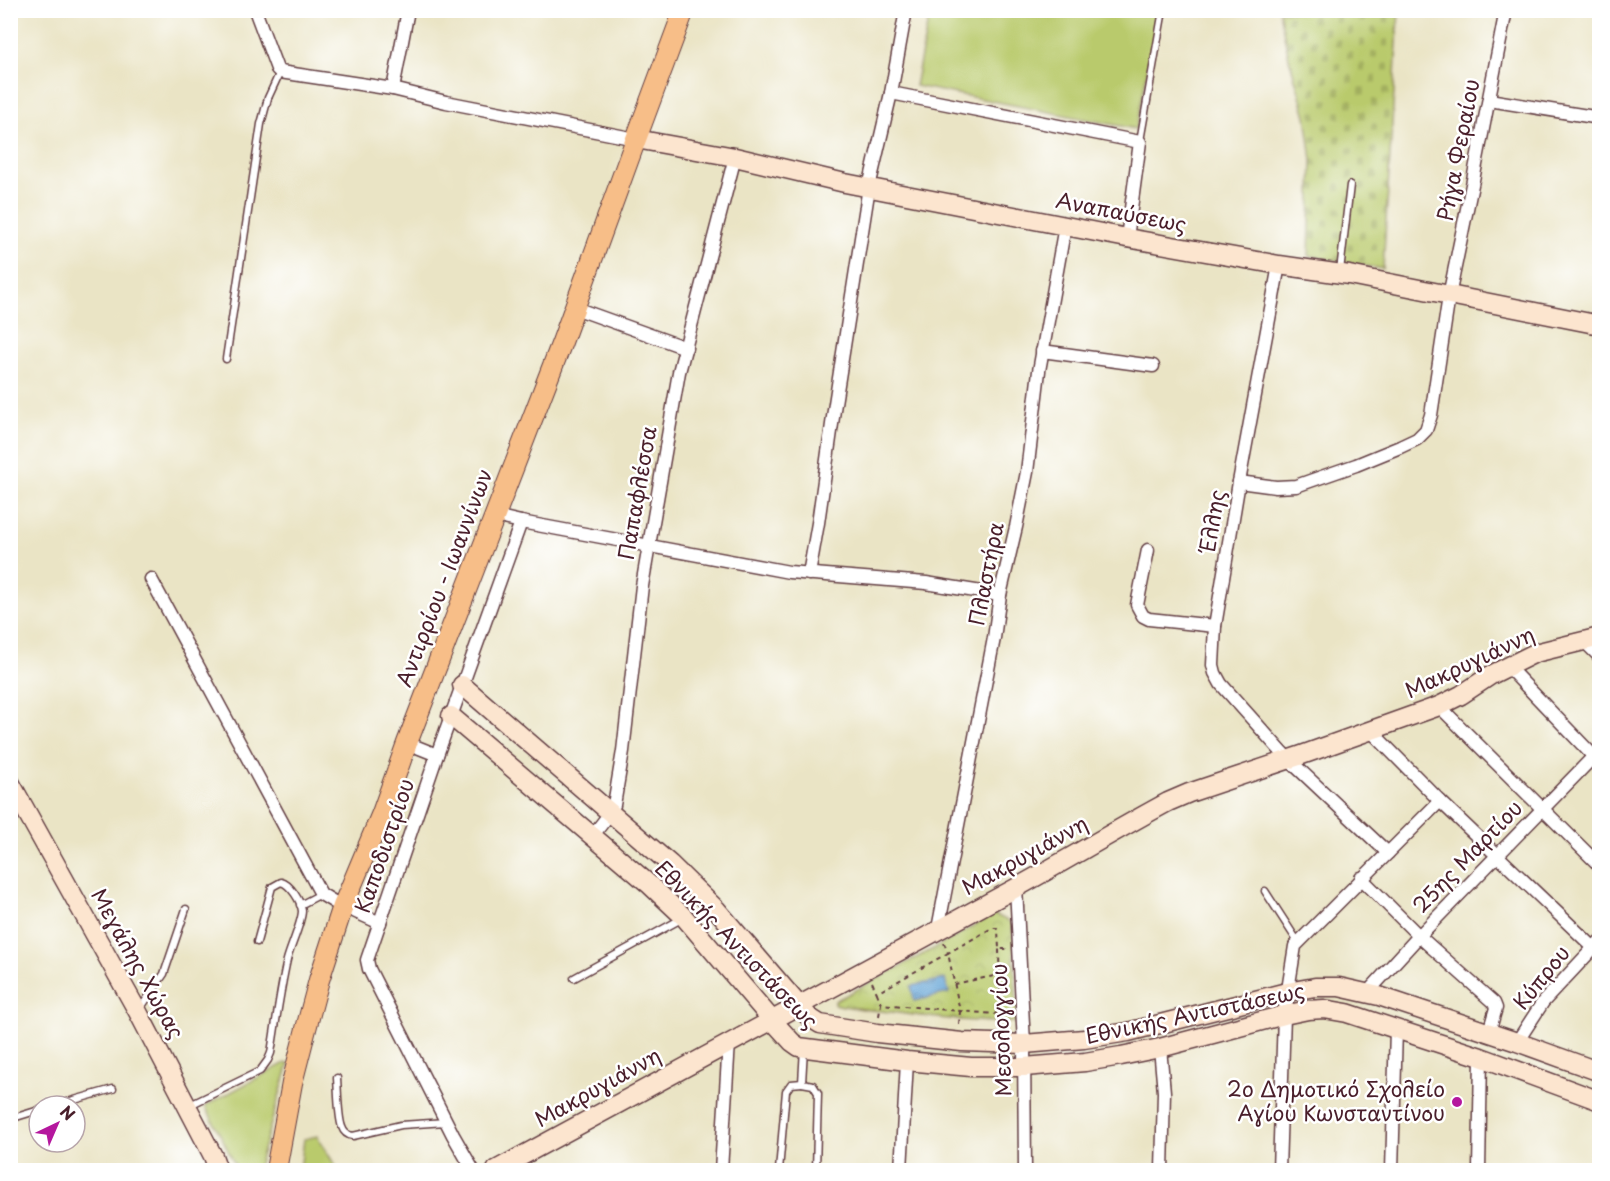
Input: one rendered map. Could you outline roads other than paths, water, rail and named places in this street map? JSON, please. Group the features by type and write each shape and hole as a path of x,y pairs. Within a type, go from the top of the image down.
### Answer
{"main road":[{"name":"Αντιρρίου - Ιωαννίνων","path":"276,1170 292,1083 319,980 343,906 382,813 406,742 575,308 684,10"}],"street":[{"path":"255,10 280,72 393,89 446,102 636,139"},
{"path":"393,89 408,10"},
{"path":"809,574 869,188 891,93 906,10"},
{"name":"Ρήγα Φεραίου","path":"1239,482 1276,487 1300,485 1383,454 1421,436 1427,428 1431,415 1449,296 1506,10"},
{"path":"891,93 1140,142 1127,238"},
{"path":"1489,100 1599,118"},
{"name":"Αναπαύσεως","path":"636,139 735,157 869,188 1127,238 1339,274 1599,325"},
{"name":"Παπαφλέσσα","path":"593,835 614,805 623,751 642,586 679,372 735,157"},
{"name":"Πλαστήρα","path":"938,930 994,638 1000,595 1027,472 1039,370 1065,226"},
{"name":"Έλλης","path":"1279,265 1215,626 1213,655 1215,673 1221,684 1288,759 1388,853"},
{"path":"575,308 686,348"},
{"path":"1042,351 1153,366"},
{"path":"495,516 789,573 926,584 1000,595"},
{"name":"Καποδιστρίου","path":"473,1170 446,1122 367,964 437,755 521,522"},
{"path":"1148,550 1137,605 1143,615 1149,619 1215,626"},
{"path":"151,579 321,894 380,923"},
{"path":"1592,639 1599,657"},
{"name":"Μακρυγιάννη","path":"496,1170 1168,802 1439,706 1535,653 1592,639"},
{"path":"1508,666 1597,757"},
{"name":"Εθνικής Αντιστάσεως","path":"462,685 670,864 717,909 799,1006 809,1017 820,1024 877,1033 963,1042 1024,1044 1084,1039 1128,1032 1287,992 1315,987 1339,987 1367,993 1517,1041 1599,1072"},
{"path":"1439,706 1599,866"},
{"name":"Εθνικής Αντιστάσεως","path":"451,716 593,835 684,917 795,1045 907,1061 971,1067 1024,1067 1085,1062 1160,1048 1284,1015 1324,1009 1347,1013 1481,1057 1599,1101"},
{"path":"1371,731 1497,855 1596,944"},
{"path":"406,742 437,755"},
{"name":"25ης Μαρτίου","path":"1367,993 1497,855 1597,757"},
{"name":"Μεγάλης Χώρας","path":"10,782 17,805 138,1012 213,1156 218,1170"},
{"path":"1279,1170 1284,1015 1293,950 1298,942 1361,878 1440,801"},
{"path":"1361,878 1419,936 1495,1004 1496,1008 1489,1032"},
{"name":"Μεσολογγίου","path":"1016,887 1024,1044 1025,1170"},
{"name":"Κύπρου","path":"1517,1041 1543,1002 1596,944"},
{"path":"1392,1170 1396,1029"},
{"path":"721,1170 729,1042"},
{"path":"1160,1048 1164,1092 1162,1170"},
{"path":"1479,1170 1481,1057"},
{"path":"900,1170 907,1061"}],"lane":[{"path":"1140,142 1163,10"},
{"path":"226,359 261,124 268,98 280,72"},
{"path":"1339,274 1350,185"},
{"path":"187,1106 260,1071 268,1060 287,960 302,913 292,890 286,884 280,882 271,889 257,942"},
{"path":"1265,891 1298,942"},
{"path":"300,905 321,894"},
{"path":"138,1012 164,975 186,909"},
{"path":"574,978 684,917"},
{"path":"802,1083 804,1048"},
{"path":"337,1078 341,1126 349,1135 401,1125 446,1122"},
{"path":"779,1170 786,1091 791,1084 802,1083 813,1085 818,1093 816,1170"},
{"path":"87,1096 113,1089"},
{"path":"10,1119 27,1114"}],"water":[{"path":"945,979 949,993 914,1001 911,986"}],"place":[{"name":"2ο Δημοτικό Σχολείο Αγίου Κωνσταντίνου","path":"1457,1102"}]}
